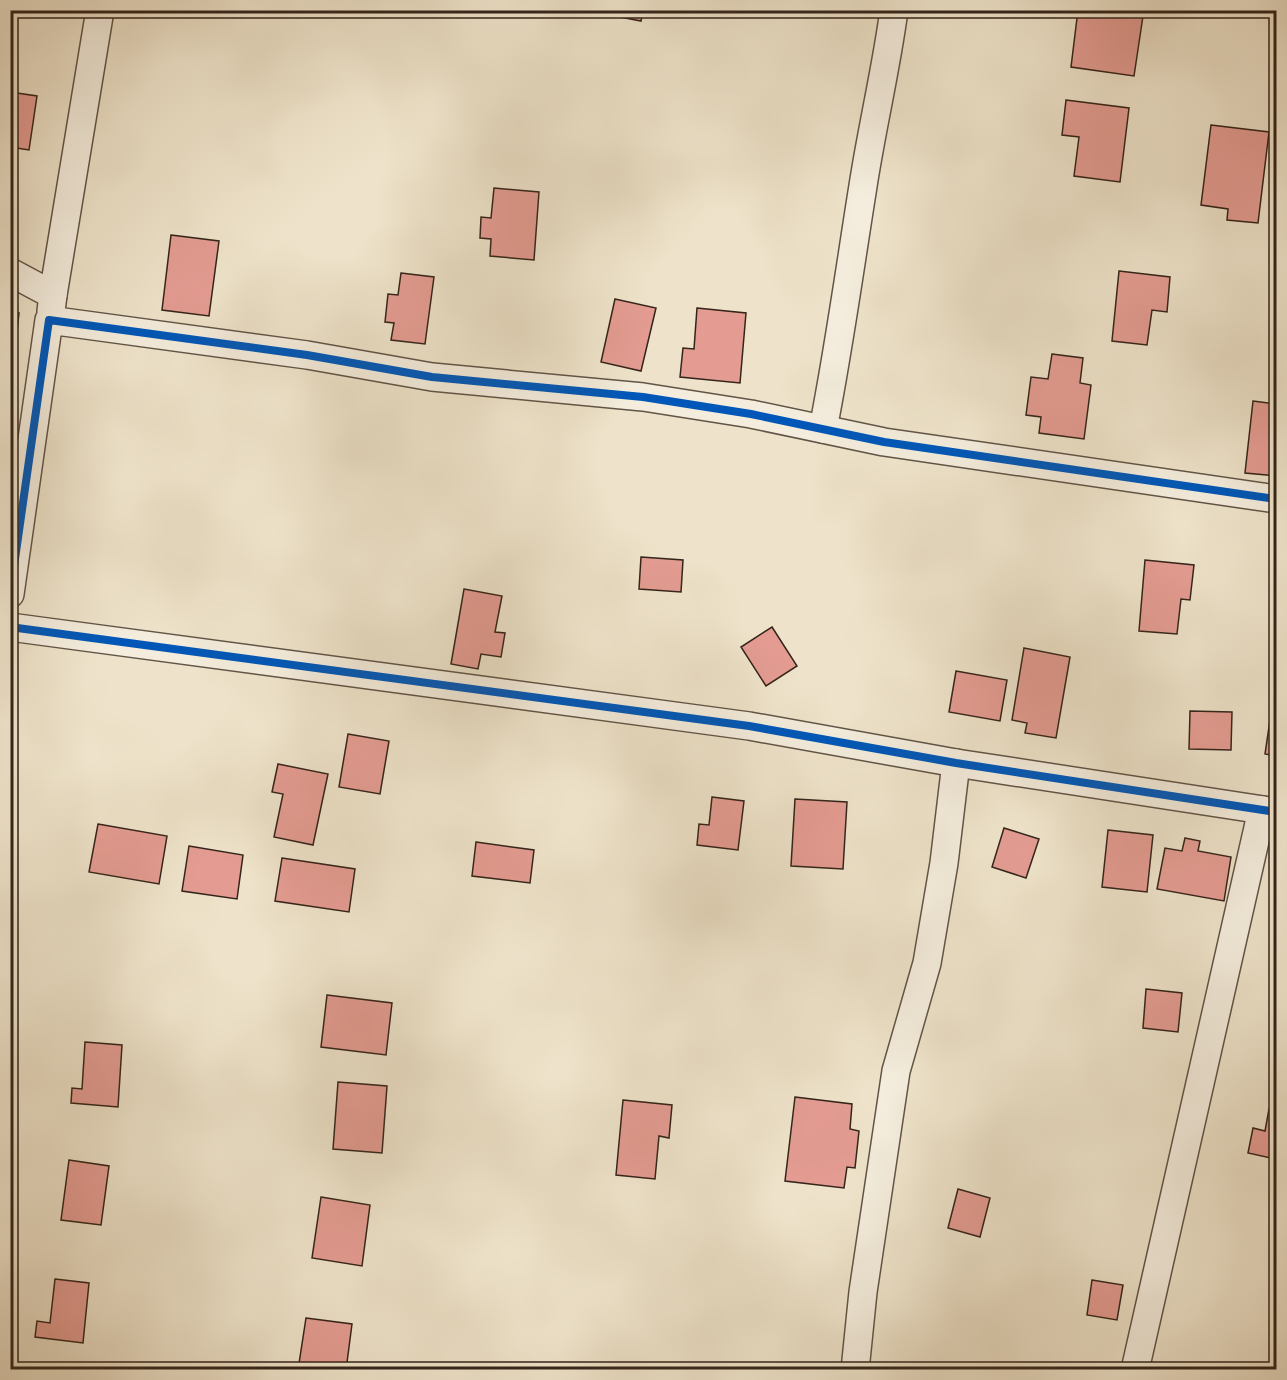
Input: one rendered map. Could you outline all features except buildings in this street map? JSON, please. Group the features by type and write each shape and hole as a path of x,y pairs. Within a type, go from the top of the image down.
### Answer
{"street":[{"path":"10,594 51,307 100,10"},
{"path":"824,429 864,183 886,74 894,10"},
{"path":"10,272 51,307 306,355 432,377 643,397 884,442 1276,499"},
{"path":"10,627 749,726 956,763 1269,811 1135,1370"},
{"path":"855,1370 863,1292 896,1071 927,963 944,863 956,763"}],"cycle path":[{"path":"10,594 49,320 307,355 432,377 643,397 751,414 884,442 1276,499"},
{"path":"10,627 749,726 956,763 1276,812"}]}
